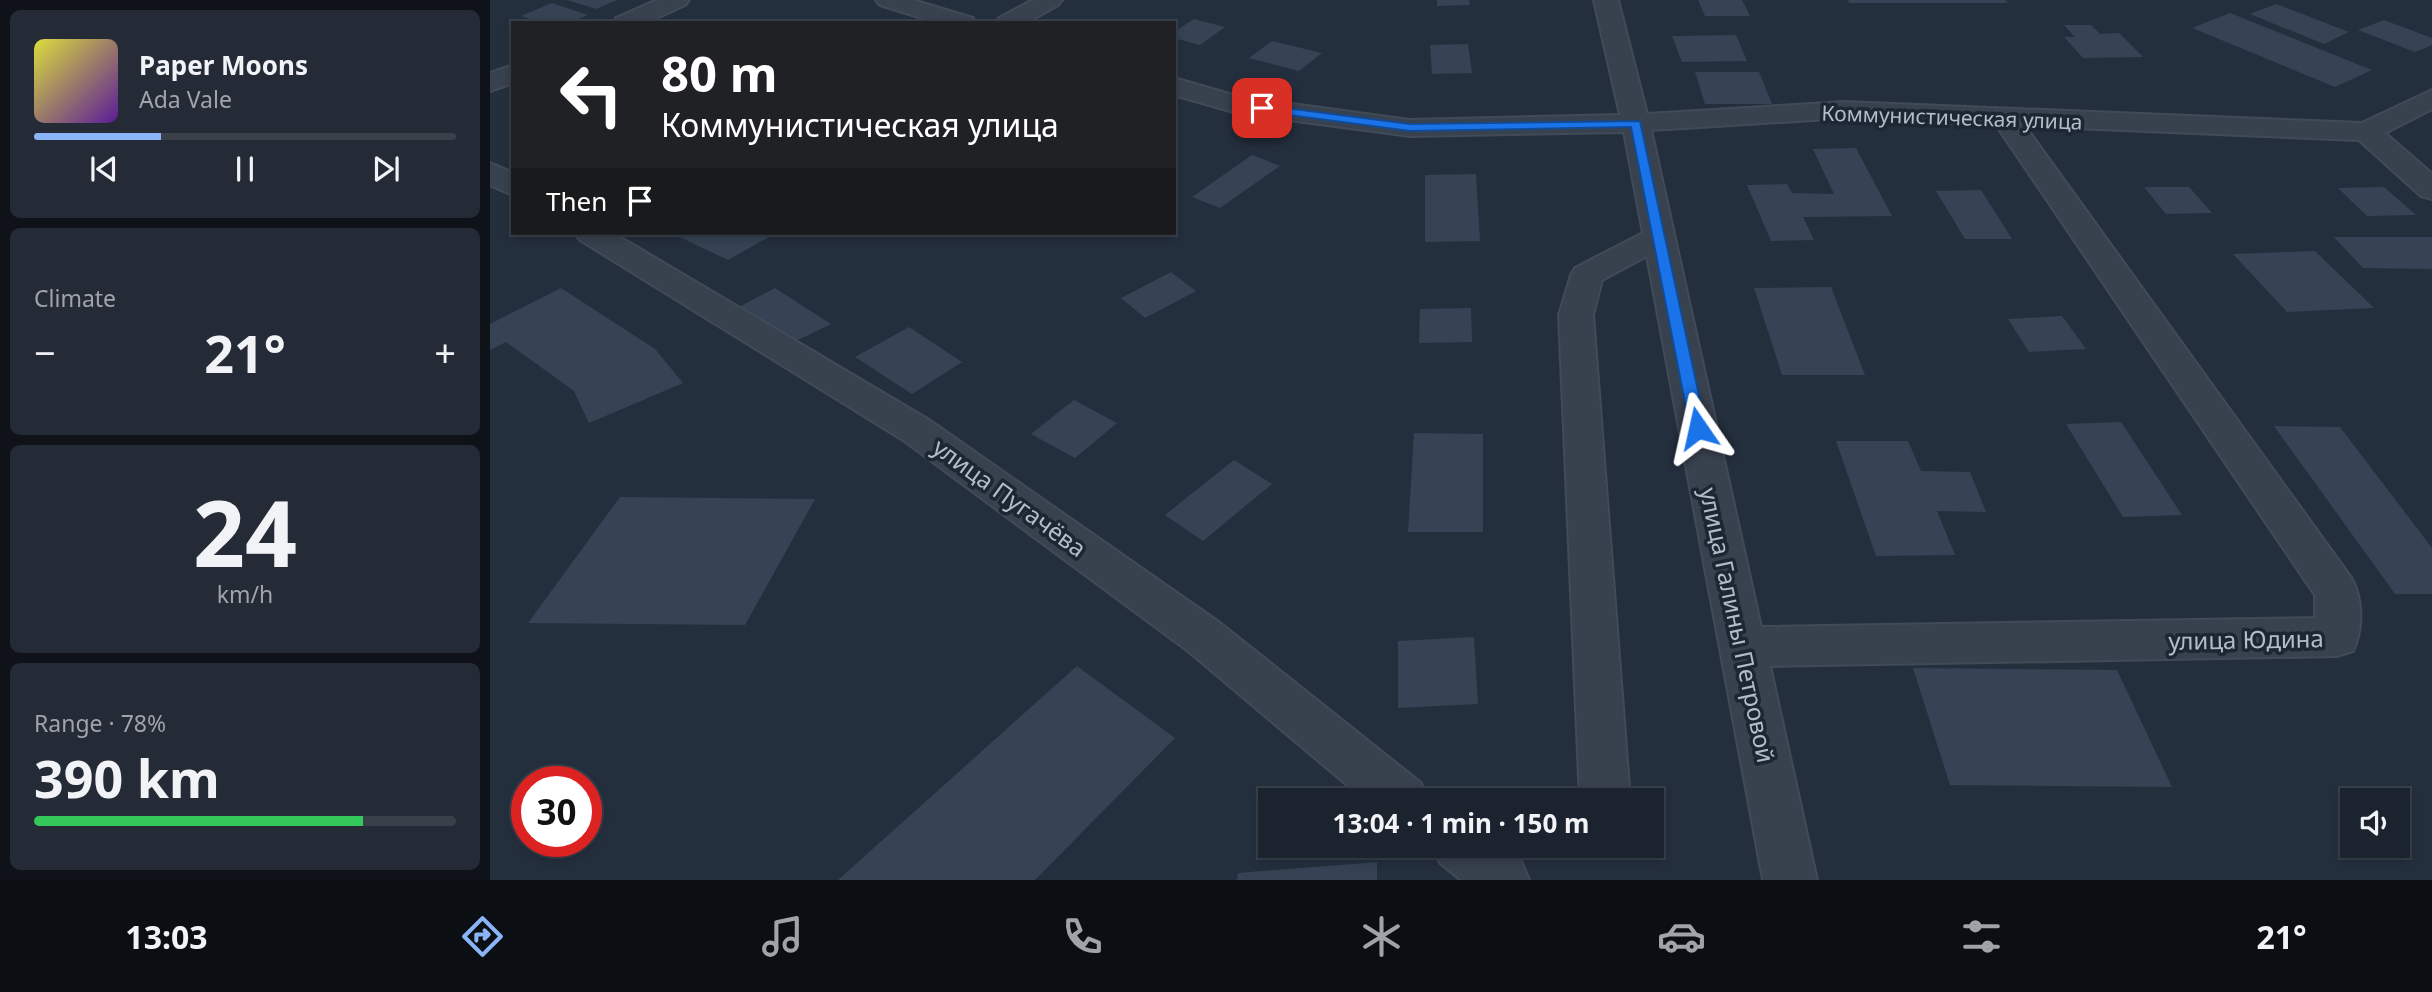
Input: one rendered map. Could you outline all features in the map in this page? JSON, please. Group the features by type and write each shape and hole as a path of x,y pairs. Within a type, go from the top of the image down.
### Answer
{"street":[{"path":"630,21 677,0"},
{"path":"888,0 957,21"},
{"path":"1012,21 1050,0"},
{"name":"улица Галины Петровой","path":"1606,0 1660,237 1790,880"},
{"path":"490,83 511,74"},
{"name":"Коммунистическая улица","path":"1176,87 1237,105 1410,128 1636,123 1845,110 2367,132 2432,98"},
{"name":"улица Юдина","path":"1741,647 2337,638 2337,592 2006,118"},
{"path":"2367,132 2432,190"},
{"path":"490,172 511,185"},
{"name":"улица Пугачёва","path":"594,235 916,430 1204,637 1389,788"},
{"path":"1604,788 1576,315 1587,275 1660,237"},
{"path":"1475,858 1502,880"}],"building":[{"path":"567,0 617,0 596,9"},
{"path":"1437,0 1469,0 1470,5 1437,6"},
{"path":"1698,0 1742,0 1750,16 1705,16"},
{"path":"1848,0 2005,0 2008,3 1849,3"},
{"path":"552,3 588,15 574,21 536,21 521,16"},
{"path":"2276,4 2349,32 2324,44 2250,14"},
{"path":"2230,13 2372,70 2335,87 2192,28"},
{"path":"1194,19 1225,27 1200,45 1176,39 1176,31"},
{"path":"2384,20 2432,38 2432,45 2415,52 2358,30"},
{"path":"2064,25 2091,25 2100,34 2119,33 2143,57 2083,58 2064,37 2075,37"},
{"path":"1736,35 1747,61 1682,62 1672,36"},
{"path":"1272,41 1322,53 1299,71 1249,58"},
{"path":"1468,44 1472,73 1432,74 1430,45"},
{"path":"1695,72 1759,72 1772,104 1705,104"},
{"path":"1856,148 1892,216 1803,217 1814,240 1771,241 1747,185 1787,184 1792,193 1834,194 1813,149"},
{"path":"1252,155 1280,166 1220,208 1192,197"},
{"path":"1476,174 1480,241 1425,242 1425,175"},
{"path":"2144,187 2189,187 2212,213 2166,214"},
{"path":"2384,187 2416,215 2367,216 2338,188"},
{"path":"1981,190 2012,239 1965,239 1936,191"},
{"path":"675,235 772,235 728,260"},
{"path":"2334,237 2432,237 2432,269 2363,268"},
{"path":"2315,251 2374,308 2287,312 2233,254"},
{"path":"1171,272 1196,291 1145,318 1121,298"},
{"path":"1831,287 1865,375 1782,375 1754,288"},
{"path":"561,288 655,349 683,383 589,423 574,391 506,342 490,350 490,324"},
{"path":"775,288 831,324 792,343 735,309"},
{"path":"1471,308 1472,342 1419,343 1420,309"},
{"path":"2062,316 2086,349 2029,352 2008,319"},
{"path":"909,327 962,362 912,394 855,357"},
{"path":"1074,400 1117,423 1075,458 1031,434"},
{"path":"2121,422 2182,515 2123,517 2066,424"},
{"path":"2274,426 2340,427 2432,548 2432,594 2395,594"},
{"path":"1414,433 1483,434 1483,532 1408,532"},
{"path":"1836,441 1908,441 1921,471 1970,472 1986,512 1937,511 1955,555 1876,556"},
{"path":"1234,460 1272,484 1203,541 1165,515"},
{"path":"620,497 815,499 745,625 528,623"},
{"path":"1474,637 1478,704 1398,708 1398,641"},
{"path":"1077,666 1175,738 1035,880 838,880"},
{"path":"1913,668 2117,670 2172,787 1950,785"},
{"path":"1377,862 1377,880 1237,880 1238,873"}],"route":[{"path":"1262,108 1410,128 1636,123 1698,428"}]}
